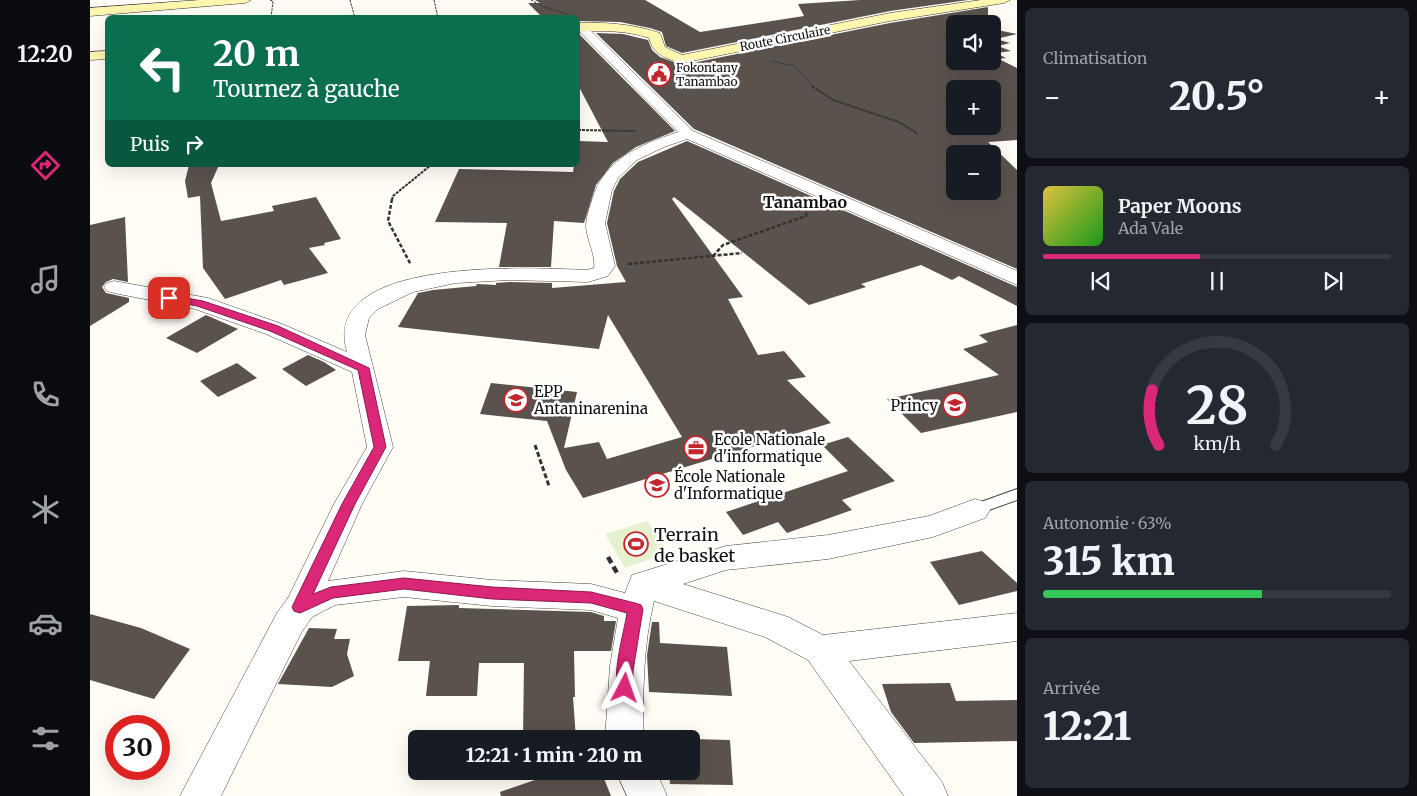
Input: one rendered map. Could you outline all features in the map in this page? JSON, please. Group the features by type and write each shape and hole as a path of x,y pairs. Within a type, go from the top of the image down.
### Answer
{"street":[{"path":"90,12 245,0"},
{"name":"Route Circulaire","path":"580,23 644,32 655,36 656,43 662,53 682,58 890,17 1004,0"},
{"path":"580,26 684,130 1017,279"},
{"path":"90,56 105,55"},
{"path":"200,796 289,622 300,607 348,504 380,447 354,335 359,316 365,306 399,289 424,282 492,274 588,276 601,272 605,266 595,227 601,192 612,172 634,155 684,130"},
{"path":"114,287 200,304 274,329 363,368"},
{"path":"639,597 726,558 828,547 933,526 975,510"},
{"path":"300,607 331,592 404,584 492,593 591,598 639,597 776,627 820,650 928,796"},
{"path":"624,730 625,671 639,597"},
{"path":"820,650 1017,628"},
{"path":"639,780 647,796"}],"lane":[{"path":"975,510 1017,494"}],"path":[{"path":"270,0 273,1 271,15"},
{"path":"350,0 354,15"},
{"path":"434,0 437,15"},
{"path":"531,0 560,15"},
{"path":"771,61 794,66 811,85 833,100 899,122 918,134"},
{"path":"580,130 684,130"},
{"path":"424,282 402,252 388,221 393,196 429,167"},
{"path":"713,256 723,245 806,216 806,211 812,207 822,205 855,208"},
{"path":"605,266 742,253"},
{"path":"535,444 549,486"}],"green space":[{"name":"Terrain de basket","path":"647,521 669,553 625,568 605,534"}],"building":[{"path":"535,0 645,0 700,32 804,16 798,4 860,0 968,0 890,11 682,53 666,46 662,32 620,22 580,21 580,15 540,15 528,3 540,3"},
{"path":"988,7 988,15 946,15 946,70 1001,70 1001,60 1017,68 1017,140 988,142 991,145 946,145 946,200 1001,200 1001,155 1017,170 1017,269 694,129 596,33 623,34 648,40 652,50 660,57 682,65 890,23"},
{"path":"1001,31 1017,34 1001,38"},
{"path":"580,35 675,131 636,147 613,163 596,185 584,223 554,221 551,267 499,267 507,223 435,222 459,169 573,172 574,167 580,167 580,141 608,142 580,89"},
{"path":"1001,40 1010,43 1001,45"},
{"path":"1001,47 1011,51 1001,52"},
{"path":"687,141 1017,287 1017,306 959,276 952,280 921,265 861,284 866,287 809,305 674,197 672,199 743,297 728,299 758,355 784,351 806,377 787,380 831,423 583,498 566,470 547,421 480,414 491,383 577,392 564,448 599,442 607,459 682,437 608,315 599,349 398,327 418,293 433,290 476,286 477,284 496,285 496,283 509,282 552,283 552,288 626,282 617,266 607,223 614,191 620,179 638,162"},
{"path":"188,167 218,167 211,183 221,221 274,211 272,206 316,197 341,239 309,248 328,273 284,285 281,280 225,299 203,268 200,196 188,198 185,181"},
{"path":"125,217 128,282 113,279 106,282 102,287 106,293 129,298 129,302 90,326 90,225"},
{"path":"206,315 238,329 197,353 166,338"},
{"name":"Princy","path":"1017,325 1017,412 921,433 887,399 999,375 963,349 988,342 979,335"},
{"path":"308,355 336,370 306,386 282,369"},
{"path":"237,363 257,378 218,397 200,381"},
{"path":"848,437 895,481 842,500 852,510 787,533 778,522 743,535 726,512 848,471 822,445"},
{"path":"982,551 1017,583 1017,591 959,605 930,562"},
{"path":"459,605 459,608 591,612 604,616 604,621 616,621 611,651 574,651 575,697 573,697 575,730 523,730 524,663 479,663 477,696 426,696 430,661 398,661 407,606"},
{"path":"90,614 141,628 190,649 154,699 90,680"},
{"path":"652,622 659,622 660,643 727,647 732,696 649,692 647,655"},
{"path":"309,628 337,629 334,639 350,639 347,654 354,676 332,687 278,684"},
{"path":"950,683 956,701 1017,700 1017,741 914,743 891,712 882,684"},
{"path":"700,739 730,740 733,785 670,784 670,780 700,780"},
{"path":"535,780 605,780 611,796 501,796 500,792"}],"place":[{"name":"Fokontany Tanambao","path":"659,74"},
{"name":"EPP Antaninarenina","path":"516,400"},
{"name":"Princy","path":"955,405"},
{"name":"Ecole Nationale d'informatique","path":"696,448"},
{"name":"École Nationale d'Informatique","path":"657,485"},
{"name":"Terrain de basket","path":"636,544"}],"district":[{"name":"Tanambao","path":"805,202"}],"route":[{"path":"169,298 200,304 274,329 363,368 380,447 348,504 300,607 331,592 404,584 492,593 591,598 635,609 625,671 625,688"}]}
